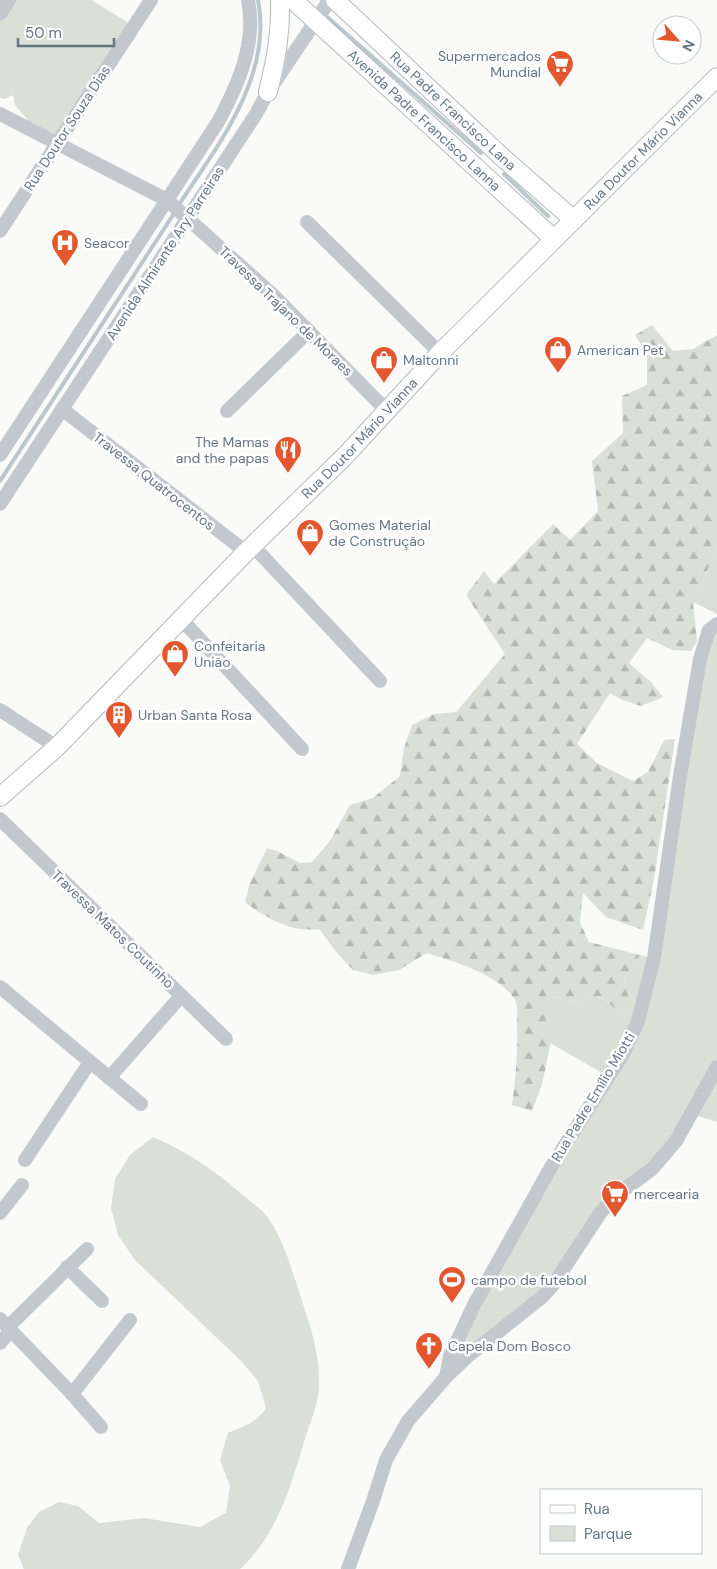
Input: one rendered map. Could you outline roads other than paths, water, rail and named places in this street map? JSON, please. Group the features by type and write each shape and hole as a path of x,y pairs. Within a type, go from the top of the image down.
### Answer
{"main road":[{"path":"268,92 278,50 281,24 280,0"},
{"name":"Avenida Padre Francisco Lanna","path":"293,0 554,239"},
{"name":"Rua Padre Francisco Lana","path":"335,0 502,156 574,220"},
{"name":"Rua Doutor Mário Vianna","path":"0,798 57,747 249,549 345,456 440,353 716,81"},
{"path":"484,174 502,156"}],"street":[{"path":"0,14 9,0"},
{"name":"Rua Doutor Souza Dias","path":"0,232 151,0"},
{"name":"Avenida Almirante Ary Parreiras","path":"0,504 62,409 177,209 236,86 247,56 250,28 248,0"},
{"name":"Avenida Almirante Ary Parreiras","path":"0,453 177,209 256,114 268,92 326,7 328,0"},
{"name":"Travessa Trajano de Moraes","path":"0,114 58,143 177,209 273,295 387,411"},
{"path":"308,222 440,353"},
{"path":"227,411 309,331"},
{"name":"Travessa Quatrocentos","path":"62,409 249,549 380,681"},
{"path":"182,620 302,749"},
{"name":"Rua Padre Emílio Miotti","path":"446,1377 450,1356 474,1305 551,1167 623,1054 638,1021 654,958 680,776 700,659 709,630 717,624"},
{"path":"0,710 57,747"},
{"name":"Travessa Matos Coutinho","path":"0,819 226,1039"},
{"path":"0,987 141,1104"},
{"path":"109,1078 181,996"},
{"path":"25,1160 90,1062"},
{"path":"348,1569 392,1446 408,1421 446,1377 468,1356 542,1297 553,1285 602,1212 618,1194 652,1169 670,1149 692,1114 717,1067"},
{"path":"0,1213 22,1185"},
{"path":"0,1343 6,1326 87,1249"},
{"path":"67,1267 102,1301"},
{"path":"72,1394 130,1320"},
{"path":"6,1326 101,1427"}],"waterway":[{"path":"178,206 224,135 250,83 257,56 260,28 258,0"},
{"path":"325,15 481,153"},
{"path":"504,174 548,216"},
{"path":"0,481 175,212"}],"place":[{"name":"Supermercados Mundial","path":"560,88"},
{"name":"Seacor","path":"65,267"},
{"name":"American Pet","path":"558,374"},
{"name":"Maltonni","path":"384,384"},
{"name":"The Mamas and the papas","path":"288,474"},
{"name":"Gomes Material de Construção","path":"310,557"},
{"name":"Confeitaria União","path":"175,678"},
{"name":"Urban Santa Rosa","path":"119,739"},
{"name":"mercearia","path":"615,1218"},
{"name":"campo de futebol","path":"452,1304"},
{"name":"Capela Dom Bosco","path":"429,1370"}]}
